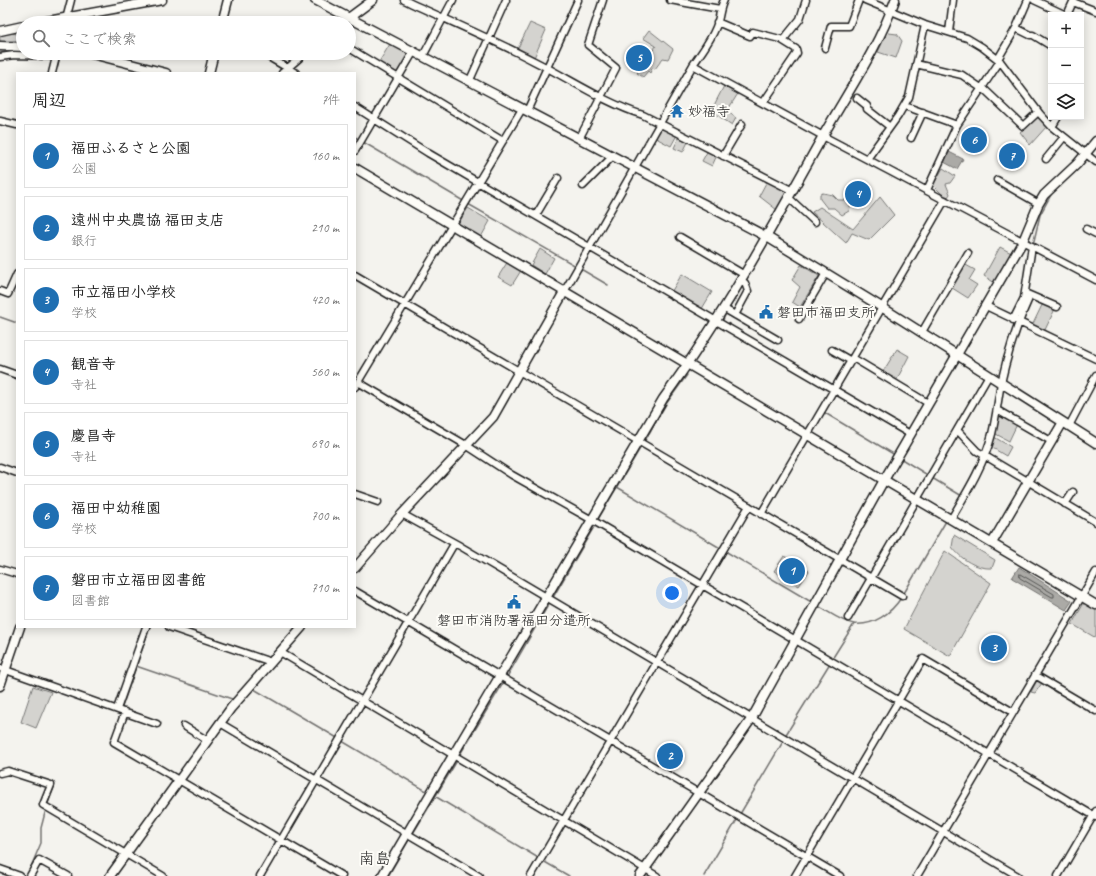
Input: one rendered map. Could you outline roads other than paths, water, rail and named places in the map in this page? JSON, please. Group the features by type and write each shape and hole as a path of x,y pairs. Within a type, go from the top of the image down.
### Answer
{"street":[{"path":"67,16 72,0"},
{"path":"85,16 159,0"},
{"path":"224,16 228,0"},
{"path":"315,0 348,16"},
{"path":"351,16 373,0"},
{"path":"404,0 489,38 548,68 600,97 660,124 724,156 792,197 815,222"},
{"path":"423,56 453,0"},
{"path":"470,80 506,0"},
{"path":"578,0 548,68 524,110 503,141 405,304 384,336 357,385 466,445 512,475 592,520 1095,814 1058,876"},
{"path":"580,139 616,68 588,45 603,0"},
{"path":"670,0 720,9"},
{"path":"356,567 402,514 492,417 693,65 713,34 724,0"},
{"path":"782,40 800,19 806,0"},
{"path":"825,48 831,26 849,26 859,0"},
{"path":"865,0 925,25 967,38 999,60 1038,112 1052,127 1096,162"},
{"path":"729,311 743,279 792,197 823,136 875,46 895,0"},
{"path":"949,32 953,0"},
{"path":"927,190 957,125 999,60 1016,28 1028,0"},
{"path":"1034,0 1060,12"},
{"path":"1068,12 1073,2 1096,11"},
{"path":"356,20 767,238 922,332 1096,443"},
{"path":"717,22 750,36 754,32 782,40 796,49 797,53 762,103"},
{"path":"867,159 905,106 909,97 925,25"},
{"path":"1016,28 1033,35 1048,44"},
{"path":"0,31 16,29"},
{"path":"0,46 16,47"},
{"path":"356,149 414,51"},
{"path":"356,52 503,141"},
{"path":"0,57 16,55"},
{"path":"52,72 55,60"},
{"path":"115,60 162,72"},
{"path":"209,72 212,60"},
{"path":"274,60 294,72"},
{"path":"283,72 298,60"},
{"path":"916,64 957,73 981,87 1023,126 1038,112"},
{"path":"693,65 823,136 1096,280"},
{"path":"857,98 867,106 867,109 890,127"},
{"path":"905,106 957,125"},
{"path":"356,108 428,153 590,246 910,434"},
{"path":"911,138 923,112"},
{"path":"1052,127 1056,120"},
{"path":"0,121 16,125"},
{"path":"724,156 742,124"},
{"path":"1046,159 1064,137"},
{"path":"640,876 752,718 839,559 928,402 1023,241 1039,204 1053,185 1086,154 1096,141"},
{"path":"583,186 613,156"},
{"path":"356,169 1096,605"},
{"path":"536,215 558,178"},
{"path":"996,180 1039,204"},
{"path":"761,514 945,200"},
{"path":"1086,229 1096,234"},
{"path":"382,876 663,399 689,364 716,320 729,311 748,291 743,279 680,237"},
{"path":"951,519 976,477 992,434 1001,383 1016,321 1027,294 1032,246"},
{"path":"922,332 968,253"},
{"path":"799,319 826,273"},
{"path":"0,291 8,294 16,276"},
{"path":"356,276 902,596"},
{"path":"1027,294 1057,307"},
{"path":"986,306 1096,359"},
{"path":"729,311 778,340"},
{"path":"832,350 928,402"},
{"path":"0,369 16,374"},
{"path":"848,618 958,432 989,375"},
{"path":"992,543 1051,441 1066,424 1096,375"},
{"path":"997,410 1051,441"},
{"path":"958,432 977,452 1096,522"},
{"path":"0,467 16,473"},
{"path":"1065,504 1073,492"},
{"path":"356,494 378,502"},
{"path":"531,876 749,506"},
{"path":"402,514 752,718 1018,876"},
{"path":"260,876 454,544"},
{"path":"0,569 16,574"},
{"path":"917,876 1096,572"},
{"path":"356,592 840,876"},
{"path":"0,686 3,669 20,628"},
{"path":"146,628 121,711 114,742 342,876"},
{"path":"172,628 271,662"},
{"path":"110,876 220,723 301,628"},
{"path":"280,652 657,876"},
{"path":"795,876 923,659 1013,712"},
{"path":"3,669 157,724"},
{"path":"1035,675 1096,711"},
{"path":"220,723 479,876"},
{"path":"184,726 208,741"},
{"path":"0,772 8,771 51,785 43,806 163,876"},
{"path":"30,876 39,860 68,876"},
{"path":"0,869 20,876"}],"water":[{"path":"949,152 963,159 957,169 944,162"},
{"path":"1019,567 1072,601 1066,610 1012,578"}],"waterway":[{"path":"356,138 360,140"},
{"path":"363,142 465,202"},
{"path":"1033,245 1040,215 1052,193"},
{"path":"468,204 576,266"},
{"path":"579,268 608,285"},
{"path":"728,310 739,291"},
{"path":"723,320 726,313"},
{"path":"0,317 16,323"},
{"path":"1013,330 1016,322"},
{"path":"644,442 666,404 687,375"},
{"path":"825,413 895,455"},
{"path":"983,452 988,439"},
{"path":"597,521 642,445"},
{"path":"978,463 981,456"},
{"path":"900,458 929,476"},
{"path":"932,478 962,496"},
{"path":"617,487 722,549"},
{"path":"949,516 956,505"},
{"path":"903,595 946,521"},
{"path":"552,599 595,525"},
{"path":"725,551 813,603"},
{"path":"818,606 845,621 854,624 861,624 875,621 892,609 901,598"},
{"path":"507,677 550,602"},
{"path":"832,659 854,624"},
{"path":"121,710 150,628"},
{"path":"785,736 830,663"},
{"path":"136,666 232,699"},
{"path":"459,756 505,680"},
{"path":"254,689 339,739"},
{"path":"740,814 784,740"},
{"path":"342,741 428,792"},
{"path":"412,835 458,759"},
{"path":"47,806 54,787"},
{"path":"433,795 540,859"},
{"path":"27,876 41,843 41,828 46,809"},
{"path":"704,876 738,818"},
{"path":"388,876 410,838"},
{"path":"543,861 569,876"}],"place":[{"name":"慶昌寺","path":"639,58"},
{"name":"妙福寺","path":"677,111"},
{"name":"福田中幼稚園","path":"974,140"},
{"name":"磐田市立福田図書館","path":"1012,156"},
{"name":"観音寺","path":"858,194"},
{"name":"磐田市福田支所","path":"766,312"},
{"name":"福田ふるさと公園","path":"792,571"},
{"name":"磐田市消防署福田分遣所","path":"514,602"},
{"name":"市立福田小学校","path":"994,648"},
{"name":"遠州中央農協 福田支店","path":"670,756"}],"district":[{"name":"南島","path":"375,858"}]}
